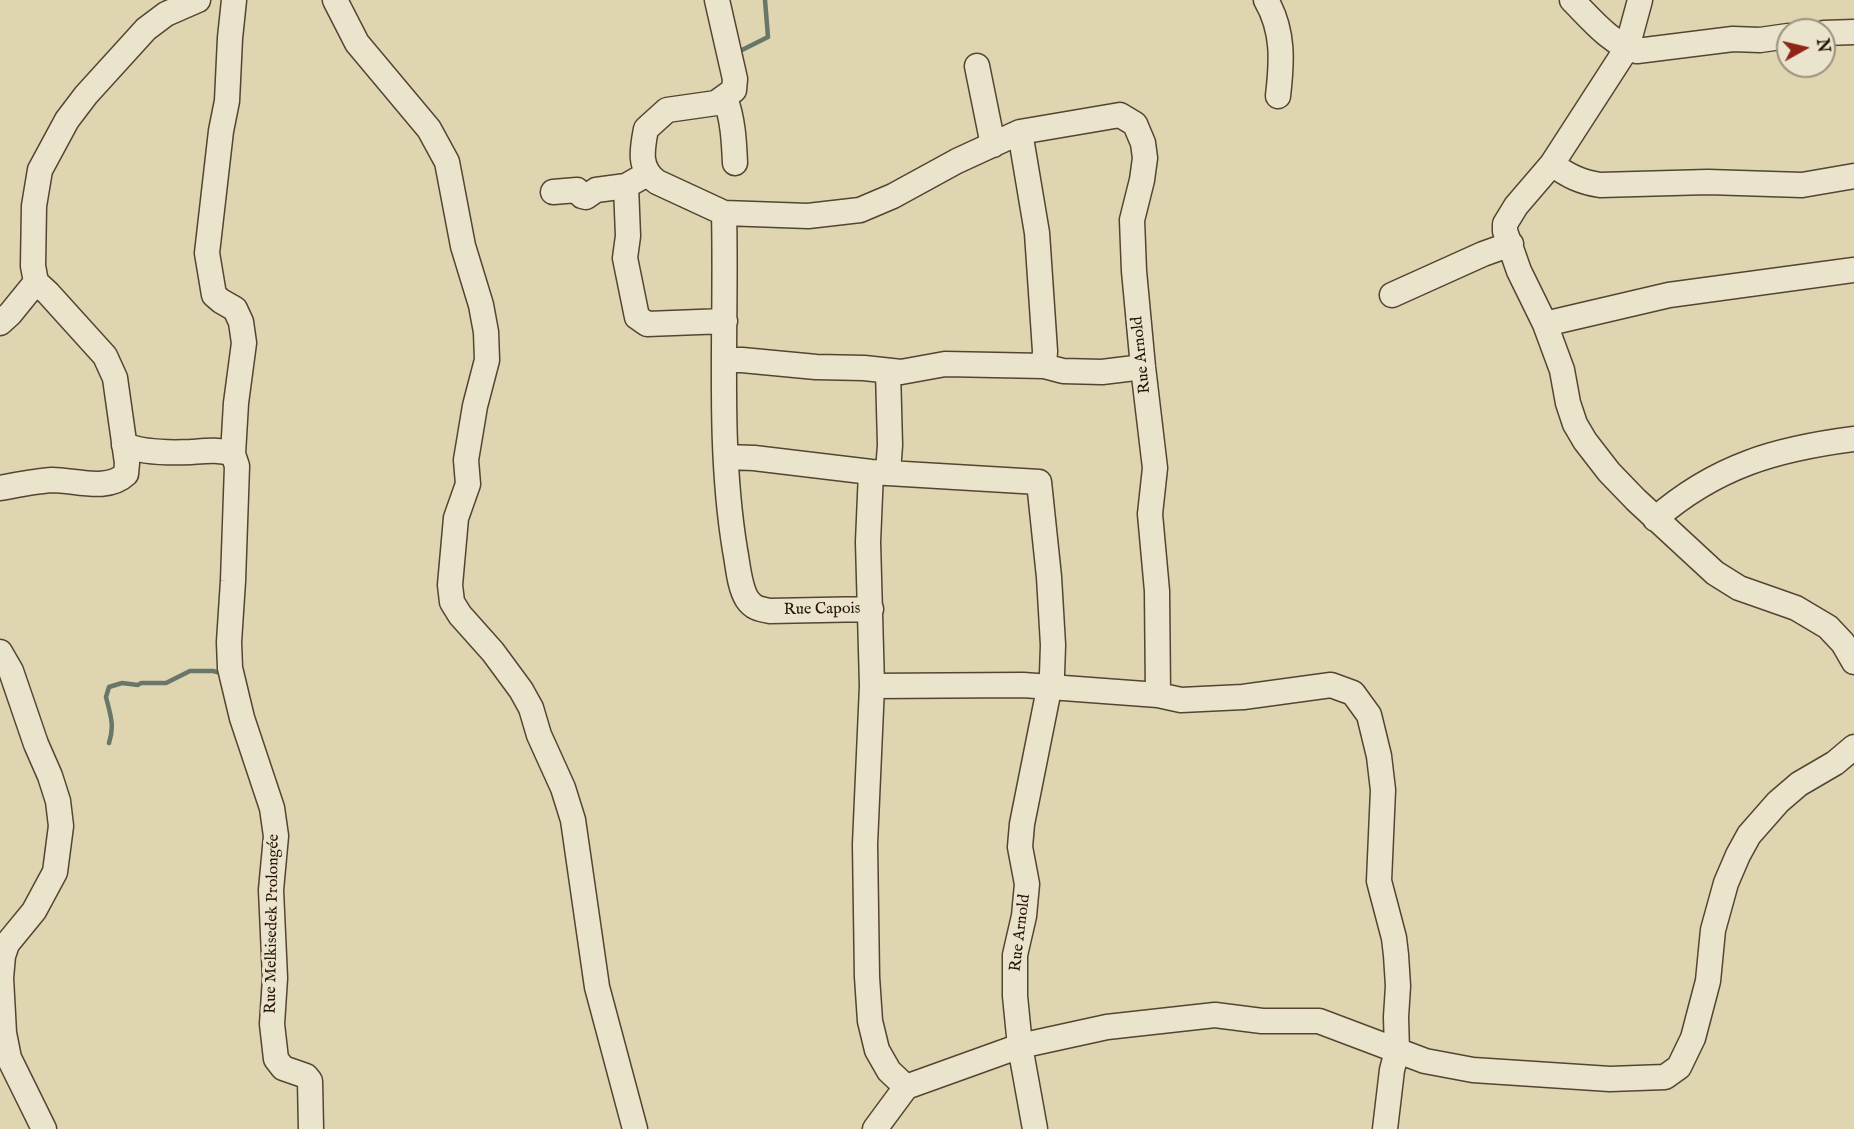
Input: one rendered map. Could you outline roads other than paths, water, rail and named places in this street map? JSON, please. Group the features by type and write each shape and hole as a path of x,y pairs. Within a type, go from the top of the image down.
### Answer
{"street":[{"path":"0,488 52,480 109,484 118,481 126,474 127,463 115,378 105,356 36,282 33,266 34,207 40,170 67,120 86,95 146,29 166,14 198,0"},
{"path":"124,445 142,450 185,452 224,450 233,454 243,343 241,322 235,309 214,295 207,253 221,131 227,101 234,0"},
{"path":"335,0 357,43 429,129 441,149 450,173 451,189 463,246 483,314 487,360 475,406 466,460 468,484 456,518 450,585 452,602 521,690 531,708 539,735 563,788 573,820 597,987 635,1129"},
{"path":"717,0 735,79 729,94 735,164"},
{"path":"1266,0 1279,30 1282,60 1278,96"},
{"path":"1572,0 1595,24 1627,48 1637,51 1733,39 1760,40 1776,38"},
{"path":"1640,0 1627,48 1552,164 1516,206 1505,224 1505,231 1562,370 1568,403 1575,424 1609,472 1655,519 1715,573 1739,588 1796,608 1828,627 1843,643 1854,662"},
{"path":"1836,33 1854,32"},
{"path":"977,66 993,145"},
{"path":"725,321 647,324 637,317 626,258 627,236 637,180 643,163 646,129 667,110 716,103 729,94"},
{"name":"Rue Arnold","path":"637,180 657,182 724,213 808,216 860,210 893,196 957,161 1020,132 1120,116 1135,124 1143,143 1145,158 1132,220 1134,272 1155,468 1150,514 1157,591 1158,695"},
{"path":"1020,132 1037,233 1044,366"},
{"path":"1552,164 1567,176 1600,185 1708,182 1802,185 1854,176"},
{"path":"553,192 577,190 586,197 596,190 637,180"},
{"name":"Rue Capois","path":"724,213 726,457 730,518 739,574 746,597 755,608 770,611 871,609 872,686 865,844 870,1021 877,1050 889,1071 906,1087"},
{"path":"1392,295 1483,254 1511,244"},
{"path":"1545,324 1669,296 1854,270"},
{"path":"0,323 36,282"},
{"path":"725,360 901,372 945,364 1044,366 1063,371 1102,372 1143,367"},
{"path":"871,609 868,542 879,472 890,445 888,371"},
{"path":"1655,519 1678,499 1704,482 1742,464 1777,452 1812,444 1854,439"},
{"name":"Rue Melkisedek Prolongée","path":"233,454 237,466 229,642 230,668 242,718 272,808 276,836 271,890 275,978 272,1024 276,1059 283,1068 306,1076 310,1081 311,1129"},
{"path":"726,457 879,472"},
{"name":"Rue Arnold","path":"879,472 1039,482 1053,645 1052,674 1021,836 1020,847 1027,884 1024,916 1016,955 1015,996 1020,1046 1035,1129"},
{"path":"0,652 11,671 36,744 50,776 58,801 61,826 55,872 34,911 7,944 3,956 1,978 4,1033 9,1058 44,1129"},
{"path":"872,686 1023,685 1158,695 1181,700 1243,697 1331,685 1353,693 1369,715 1379,756 1383,790 1379,881 1394,938 1396,955 1397,1051 1392,1070 1385,1129"},
{"path":"875,1129 906,1087 1020,1046 1107,1027 1215,1015 1262,1021 1319,1021 1425,1061 1473,1070 1610,1079 1665,1077 1679,1067 1692,1038 1708,981 1713,930 1725,883 1743,845 1778,802 1800,784 1835,764 1854,747"}],"waterway":[{"path":"736,53 768,37 765,0"},
{"path":"109,743 112,725 106,697 109,687 122,683 138,685 166,683 190,671 213,671 225,674"}]}
